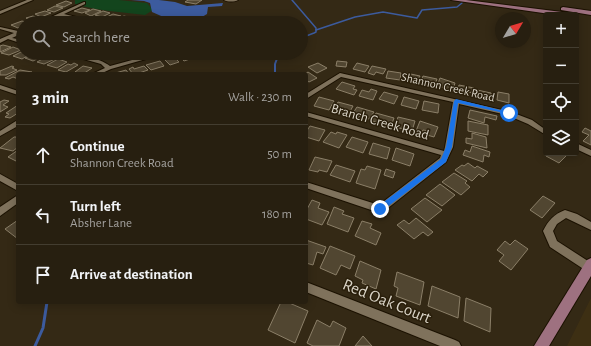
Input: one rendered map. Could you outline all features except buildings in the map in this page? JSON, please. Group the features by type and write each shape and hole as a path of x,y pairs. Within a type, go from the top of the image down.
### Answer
{"main road":[{"path":"454,0 546,12"},
{"path":"487,0 591,13"},
{"path":"579,16 591,18"},
{"path":"541,346 590,265"}],"street":[{"path":"1,12 31,0"},
{"path":"226,0 236,0"},
{"path":"55,16 84,3"},
{"path":"59,14 68,16"},
{"path":"0,28 16,31"},
{"path":"0,41 16,34"},
{"path":"8,38 16,40"},
{"path":"91,60 102,63 109,68"},
{"path":"100,72 138,60"},
{"name":"Shannon Creek Road","path":"308,96 340,75 509,113 530,122 543,131"},
{"path":"0,87 16,91"},
{"path":"308,185 380,209 443,160 449,147 456,101"},
{"name":"Branch Creek Road","path":"308,115 446,154"},
{"path":"0,134 16,124"},
{"path":"579,147 591,153"},
{"path":"0,177 16,187"},
{"path":"0,212 16,200"},
{"path":"590,265 553,244 548,231 554,221 565,214 591,226"},
{"name":"Red Oak Court","path":"308,288 455,346"}],"shaded area":[{"path":"591,298 591,346 567,346"}],"green space":[{"path":"75,0 119,0 147,3 153,10 145,15 110,11 75,4"}],"water":[{"path":"131,0 159,0 175,2 187,6 223,3 222,6 208,7 207,14 204,16 161,16 152,12 150,3"}],"waterway":[{"path":"292,0 306,16"},
{"path":"316,30 355,17 383,12 417,18 422,10 457,7 462,3"},
{"path":"308,19 316,30"},
{"path":"308,35 316,32 316,30"},
{"path":"275,72 276,60"},
{"path":"35,346 43,328 47,304"}],"route":[{"path":"380,209 443,160 449,147 456,101 509,113"}]}
